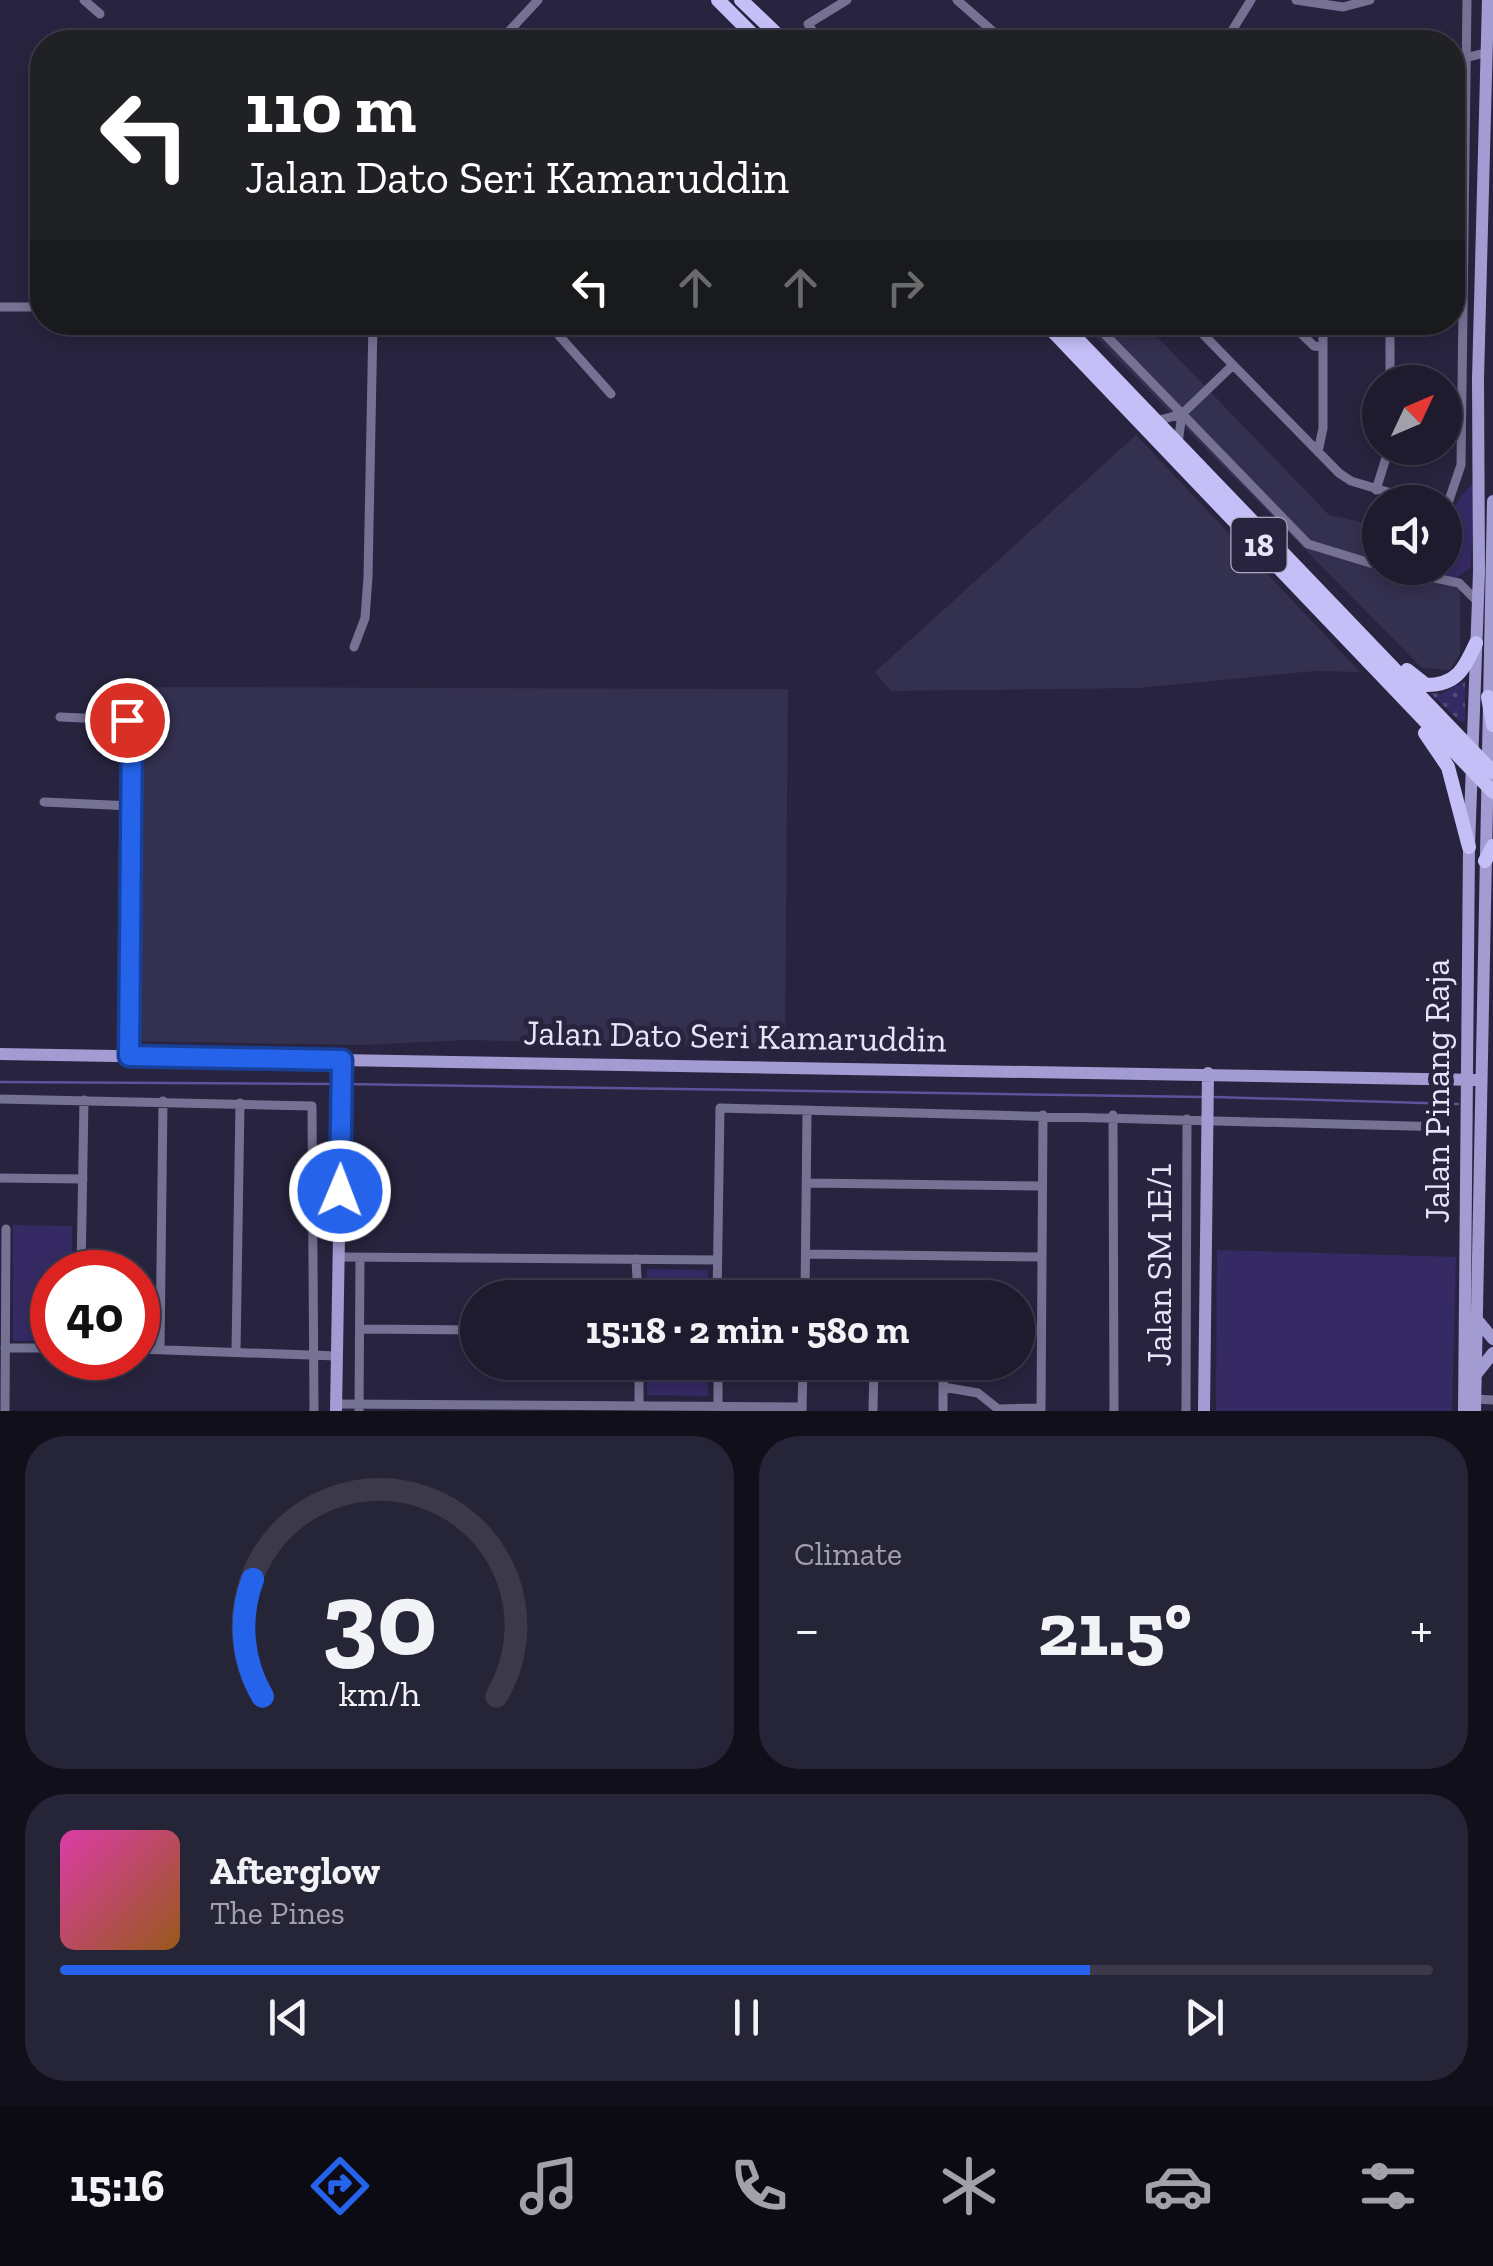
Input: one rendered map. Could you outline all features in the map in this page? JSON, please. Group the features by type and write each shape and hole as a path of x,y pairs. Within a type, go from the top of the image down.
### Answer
{"main road":[{"path":"718,0 748,30"},
{"path":"741,0 772,30"},
{"path":"1486,777 1491,612 1478,417 1488,0"},
{"path":"1483,133 1487,157 1493,163"},
{"name":"18","path":"1056,335 1386,683 1486,777"},
{"name":"18","path":"1074,335 1472,751 1486,777"},
{"path":"1478,417 1484,374 1493,364"},
{"path":"1472,751 1477,601 1488,570 1493,501"},
{"path":"1332,602 1426,685 1456,678 1476,644"},
{"path":"1386,683 1448,767 1469,848"},
{"path":"1488,697 1493,724"},
{"name":"Jalan Pinang Raja","path":"1475,1405 1469,1343 1474,1314 1474,1080 1468,984 1469,848 1486,777"},
{"name":"Jalan Pinang Raja","path":"1464,1411 1474,1080 1484,985 1486,777"},
{"path":"1485,861 1493,846"},
{"path":"1468,984 1484,985"},
{"name":"Jalan Dato Seri Kamaruddin","path":"0,1054 1474,1080"},
{"path":"336,1408 336,1371 326,1352 337,1329 342,1060"},
{"path":"1204,1411 1208,1073"},
{"path":"1474,1314 1480,1328 1493,1341"},
{"path":"1469,1343 1493,1341"},
{"path":"1474,1377 1493,1353"}],"street":[{"path":"84,0 100,14"},
{"path":"510,30 538,0"},
{"path":"810,30 812,20 846,0"},
{"path":"957,0 991,30"},
{"path":"1232,30 1251,0"},
{"path":"1299,0 1343,8 1370,0"},
{"path":"1465,112 1467,0"},
{"path":"1467,57 1486,52"},
{"path":"1465,304 1480,304"},
{"path":"0,307 30,307"},
{"path":"354,647 365,618 368,577 373,335"},
{"path":"559,335 611,394"},
{"path":"1106,335 1308,544 1320,552 1362,562"},
{"path":"1203,335 1318,452 1351,481 1362,485"},
{"path":"1303,335 1314,346 1323,348"},
{"path":"1318,452 1323,428 1323,335"},
{"path":"1390,335 1390,365"},
{"path":"1454,485 1460,466 1458,335"},
{"path":"1156,420 1182,414 1233,366"},
{"path":"1178,443 1182,414"},
{"path":"1462,583 1488,570"},
{"path":"1460,585 1477,601"},
{"path":"60,717 131,722 129,1056"},
{"path":"44,802 132,806"},
{"path":"0,1098 309,1105 314,1109 326,1352 314,1411"},
{"path":"81,1250 84,1100"},
{"path":"163,1102 160,1350 326,1352"},
{"path":"236,1351 240,1103"},
{"path":"717,1280 720,1108 1114,1115 1448,1127"},
{"path":"805,1280 808,1112"},
{"path":"943,1388 978,1394 998,1409 1041,1410 1043,1115"},
{"path":"1114,1115 1114,1411"},
{"name":"Jalan SM 1E/1","path":"1186,1411 1187,1119"},
{"path":"0,1178 83,1178"},
{"path":"808,1183 1042,1186"},
{"path":"5,1411 6,1229"},
{"path":"806,1254 1041,1257"},
{"path":"339,1258 717,1260"},
{"path":"359,1407 360,1258"},
{"path":"636,1259 637,1280"},
{"path":"360,1329 460,1330"},
{"path":"1035,1331 1039,1331"},
{"path":"5,1348 30,1348"},
{"path":"1186,1373 1204,1373"},
{"path":"639,1380 639,1406"},
{"path":"718,1380 718,1407"},
{"path":"336,1408 802,1409 803,1380"},
{"path":"873,1411 874,1380"},
{"path":"943,1380 943,1411"},
{"path":"1475,1405 1493,1400"}],"shaded area":[{"path":"1094,335 1156,335 1329,515 1362,522 1362,585 1460,585 1460,654 1450,670 1422,668"},
{"path":"1136,435 1360,672 1315,671 1138,688 891,691 875,672"},
{"path":"1475,481 1471,567 1462,574 1462,496"},
{"path":"1465,681 1465,721 1461,722 1430,693 1441,694"},
{"path":"138,687 788,689 785,1048 467,1040 361,1045 132,1041"},
{"path":"13,1225 72,1226 72,1250 30,1250 30,1341 13,1341"},
{"path":"1217,1250 1456,1257 1452,1411 1216,1411"},
{"path":"647,1269 708,1270 708,1280 647,1280"},
{"path":"647,1380 708,1380 708,1396 647,1395"}],"waterway":[{"path":"0,1082 337,1084"},
{"path":"345,1084 1202,1097"},
{"path":"1215,1097 1458,1104"}],"route":[{"path":"127,720 132,726 129,1056 342,1060 340,1191"}]}
